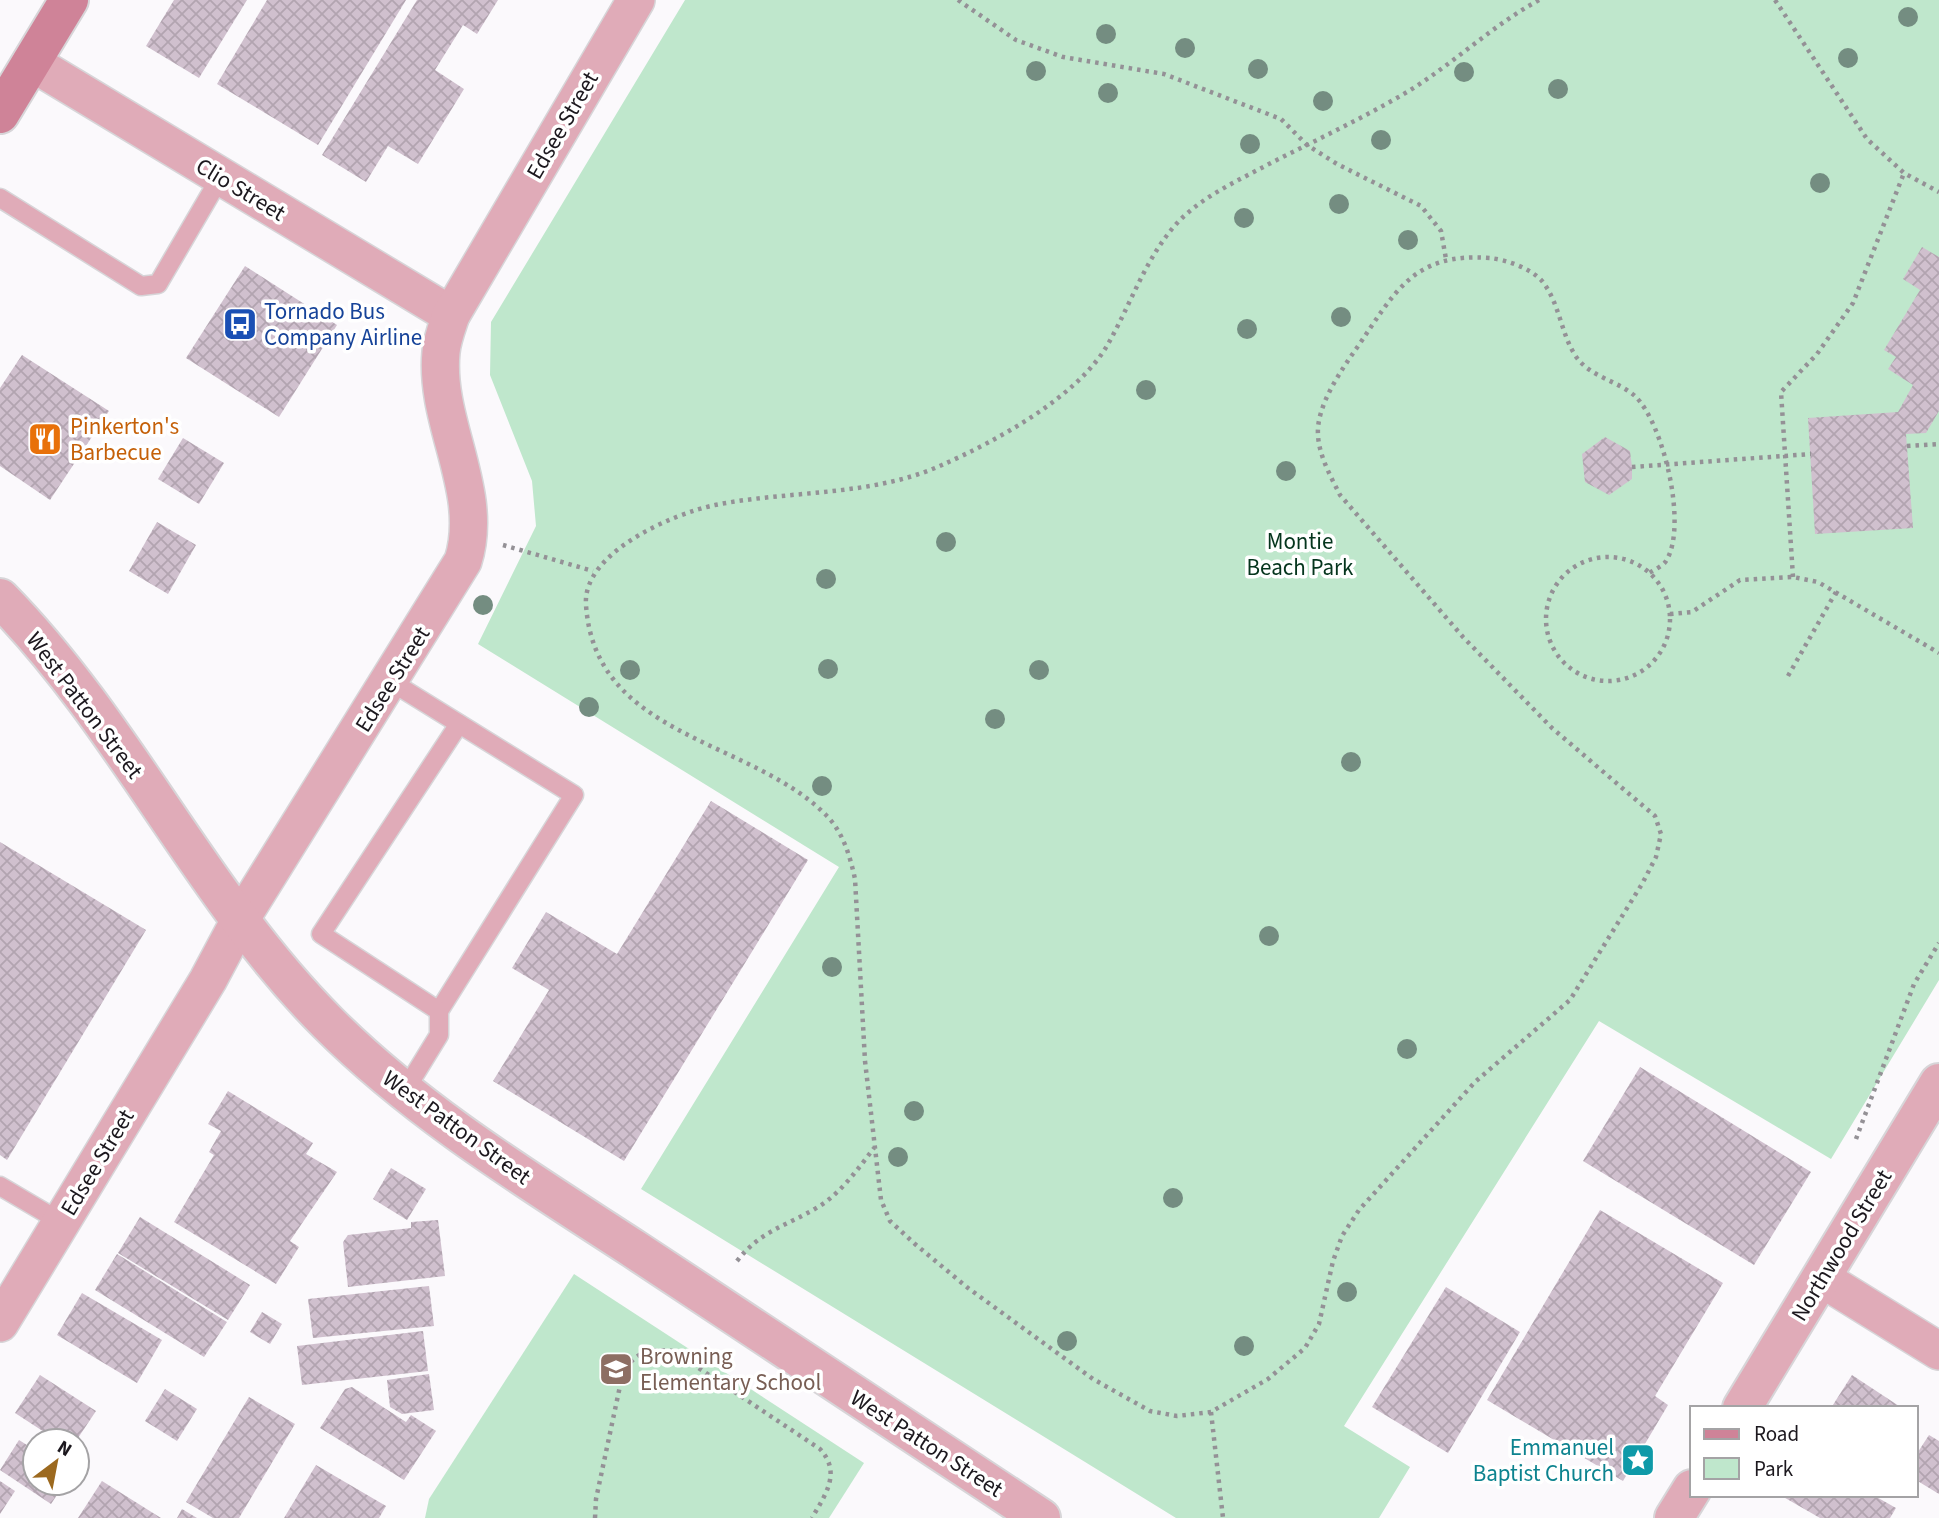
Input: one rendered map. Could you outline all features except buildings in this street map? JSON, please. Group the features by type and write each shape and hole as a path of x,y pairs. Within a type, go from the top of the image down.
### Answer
{"main road":[{"path":"0,114 69,0"}],"street":[{"name":"Edsee Street","path":"0,1323 208,980 240,920 450,586 471,536 467,497 443,393 441,352 450,315 636,0"},
{"name":"Clio Street","path":"31,62 450,315"},
{"name":"West Patton Street","path":"0,598 93,710 240,920 285,978 327,1022 404,1092 506,1165 1041,1518"},
{"name":"Northwood Street","path":"1743,1406 1939,1083"},
{"path":"1821,1278 1939,1351"},
{"path":"1674,1518 1690,1492"}],"lane":[{"path":"0,198 141,286 158,284 221,176"},
{"path":"390,681 574,795 439,1011 439,1035 404,1092"},
{"path":"439,1011 321,934 459,724"},
{"path":"0,1186 61,1222"}],"path":[{"path":"958,0 1016,40 1063,57 1164,74 1281,119 1307,145 1336,164 1421,206 1441,231 1446,259"},
{"path":"1539,0 1515,13 1398,97 1225,187 1180,220 1164,241 1106,348 1092,367 1050,402 1011,428 939,466 902,480 713,506 684,515 612,553 593,571 587,585 585,603 589,628 598,657 619,690 687,733 785,784 827,816 849,850 855,879 865,1061 881,1200 890,1221 968,1288 1048,1348 1131,1403 1150,1411 1177,1416 1211,1412 1268,1380 1305,1348 1319,1324 1333,1261 1342,1236 1359,1210 1475,1082 1570,999 1642,884 1656,857 1661,834 1655,816 1639,800 1552,728 1463,637 1340,495 1326,468 1318,435 1321,412 1345,364 1390,296 1419,270 1446,259 1501,259 1528,271 1542,281 1577,359 1635,397 1656,427 1668,463 1674,515 1673,544 1666,563 1649,573"},
{"path":"1775,0 1867,139 1904,173 1939,192"},
{"path":"1793,577 1781,392 1817,354 1853,303 1904,173"},
{"path":"1907,446 1939,444"},
{"path":"1632,467 1811,454"},
{"path":"471,536 593,571"},
{"path":"1602,556 1623,558 1649,573 1666,596 1670,614 1669,633 1662,650 1635,675 1614,681 1592,679 1572,670 1557,655 1548,635 1546,613 1551,593 1564,575 1581,562 1602,556"},
{"path":"1670,614 1692,612 1740,580 1793,577 1818,582 1939,653"},
{"path":"1788,676 1836,592"},
{"path":"1856,1139 1914,984 1939,943"},
{"path":"737,1261 774,1227 820,1207 853,1175 875,1147"},
{"path":"595,1518 596,1499 623,1372 632,1358 648,1349 673,1351 820,1448 829,1463 831,1486 812,1518"},
{"path":"1211,1412 1223,1518"}],"green space":[{"name":"Montie Beach Park","path":"685,0 1939,0 1939,980 1831,1159 1599,1021 1344,1426 1410,1467 1379,1518 1176,1518 641,1189 839,867 478,644 536,526 532,481 490,375 491,322"},
{"name":"Browning Elementary School","path":"574,1274 864,1463 829,1518 425,1518 429,1499"}],"place":[{"name":"Tornado Bus Company Airline","path":"240,324"},
{"name":"Pinkerton's Barbecue","path":"45,439"},
{"name":"Browning Elementary School","path":"616,1369"},
{"name":"Emmanuel Baptist Church","path":"1638,1460"}]}
